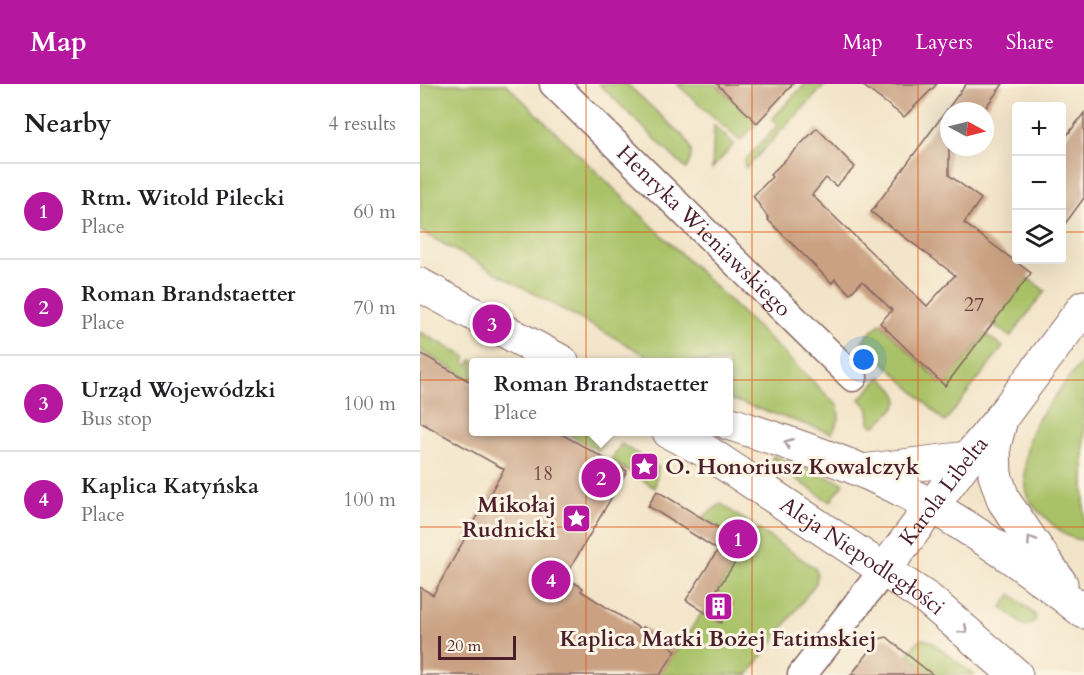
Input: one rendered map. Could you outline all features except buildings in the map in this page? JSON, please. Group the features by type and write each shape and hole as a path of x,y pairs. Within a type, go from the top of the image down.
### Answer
{"street":[{"name":"Henryka Wieniawskiego","path":"554,84 853,377"},
{"path":"420,285 553,358"},
{"name":"Karola Libelta","path":"802,675 1084,307"},
{"path":"1001,418 994,446 995,475 1004,501 1081,604"},
{"path":"733,424 862,471 905,492 994,545 1081,604"},
{"name":"Aleja Niepodległości","path":"677,436 704,450 929,600 1016,675"},
{"path":"862,471 968,458"}],"green space":[{"path":"420,84 506,84 838,406 839,419 832,433 733,400 733,358 648,358 420,231"},
{"path":"599,84 627,84 685,138 691,153 686,169"},
{"path":"677,84 716,84 723,91 727,91 726,94 737,101 737,104 743,110 747,110 754,119 761,119 740,141"},
{"path":"805,84 826,84 746,168 745,160 778,125 772,119"},
{"path":"714,126 734,144 712,169"},
{"path":"1025,279 1029,279 1045,291 1010,337 992,323"},
{"path":"880,323 940,384 949,384 949,379 984,333 1003,347 945,422 862,341"},
{"path":"420,332 466,357 464,362 469,364 469,379 420,350"},
{"path":"1084,359 1084,540 1062,533 1035,508 1028,496 1025,464 1029,440 1036,423"},
{"path":"881,377 895,392 898,401 892,411 874,426 870,424 869,409 860,399"},
{"path":"571,436 607,436 599,451"},
{"path":"621,444 658,467 655,488 611,460"},
{"path":"773,456 844,483 830,502 771,462"},
{"path":"721,504 815,568 816,583 748,675 660,675 703,611 720,623 733,603 716,591 747,545 703,517"},
{"path":"1011,594 1034,614 1036,618 1029,625 1023,625 1002,607"},
{"path":"922,639 930,641 974,675 923,675 923,667 908,654"}],"place":[{"name":"Urząd Wojewódzki","path":"492,324"},
{"name":"O. Honoriusz Kowalczyk","path":"644,467"},
{"name":"Roman Brandstaetter","path":"601,478"},
{"name":"Mikołaj Rudnicki","path":"577,518"},
{"name":"Rtm. Witold Pilecki","path":"738,539"},
{"name":"Kaplica Katyńska","path":"551,580"},
{"name":"Kaplica Matki Bożej Fatimskiej","path":"718,607"}]}
